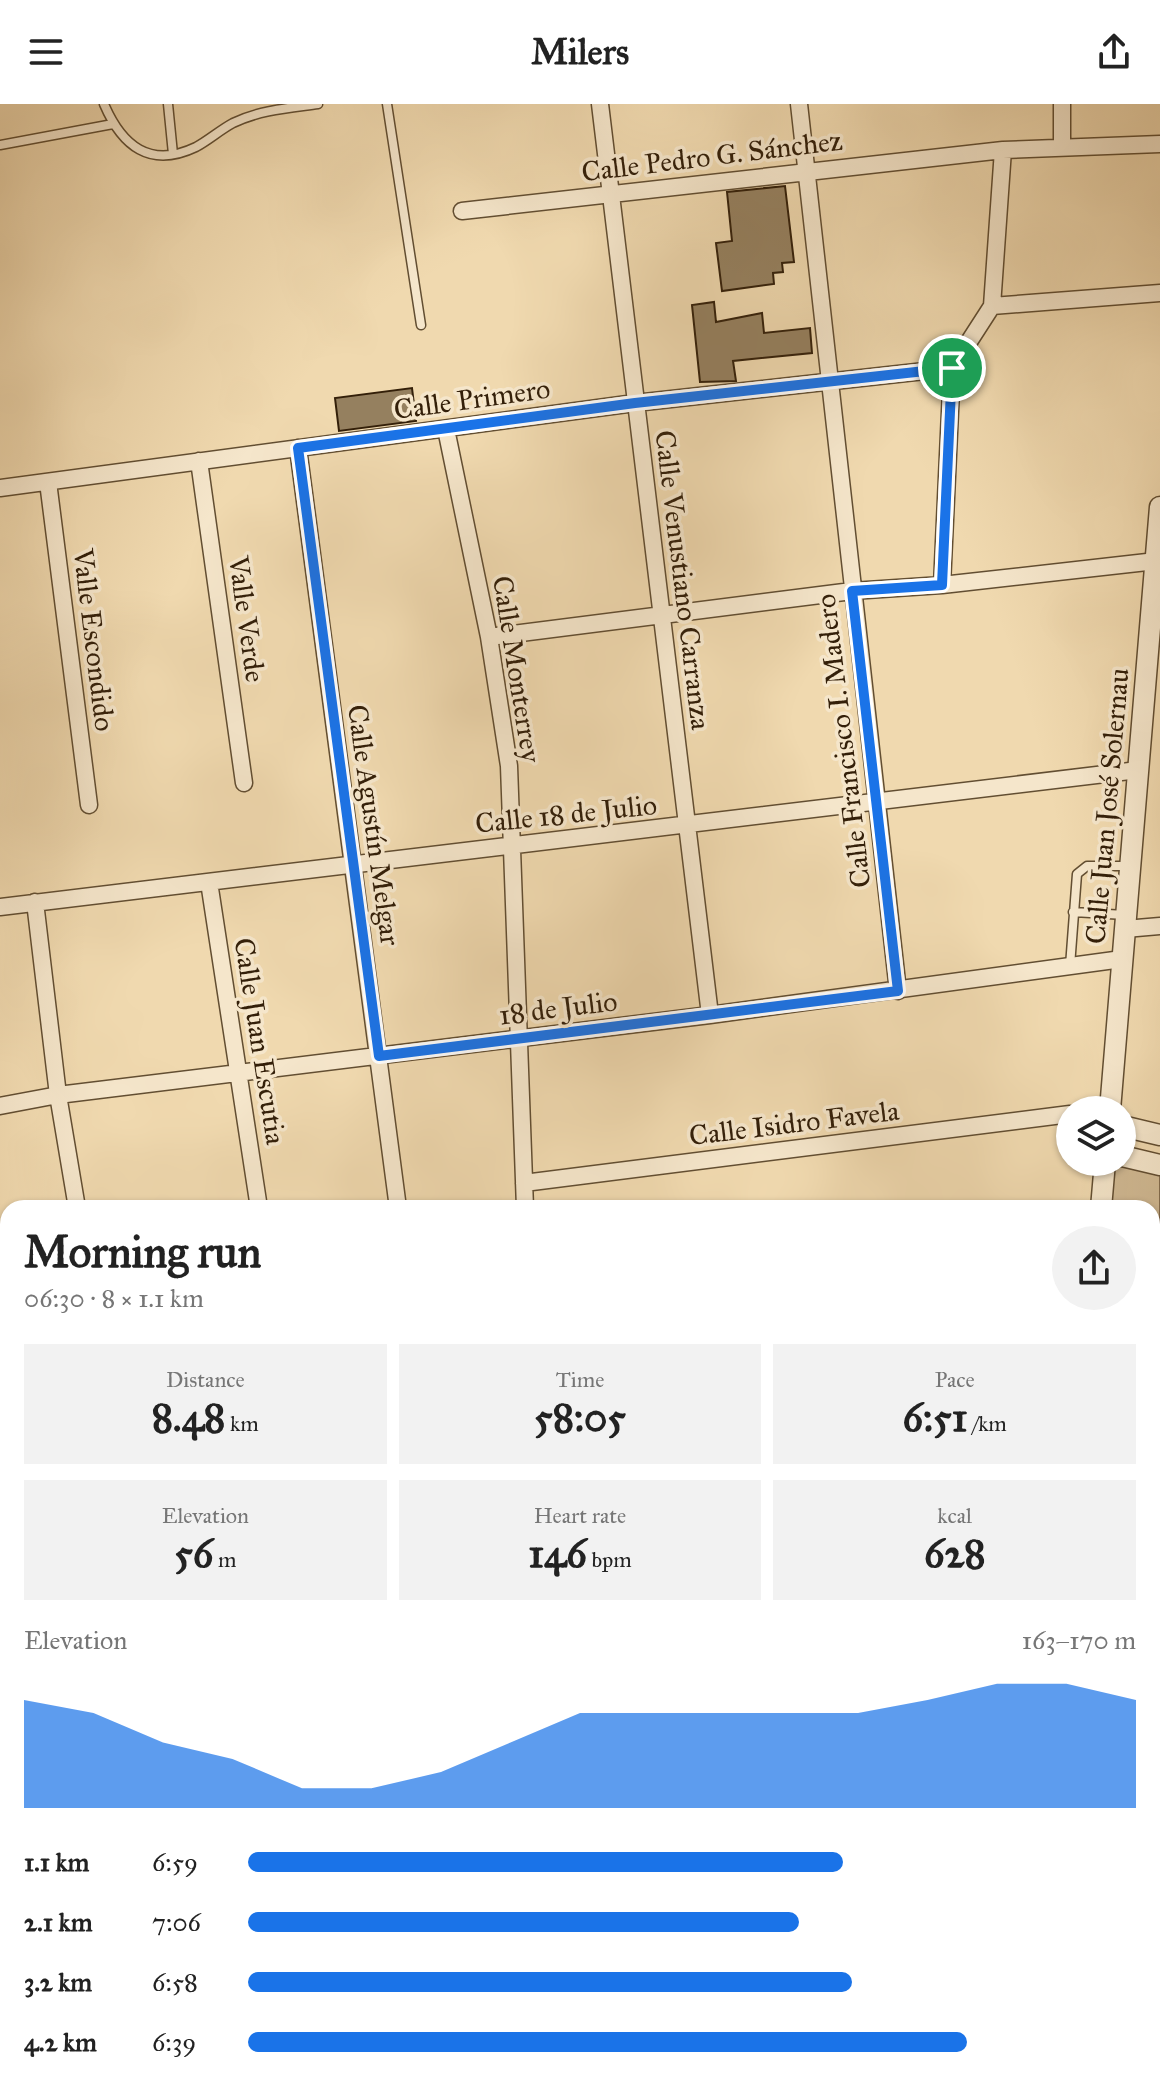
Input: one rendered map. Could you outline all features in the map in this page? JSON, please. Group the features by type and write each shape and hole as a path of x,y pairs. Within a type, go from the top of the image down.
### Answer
{"street":[{"name":"Calle Venustiano Carranza","path":"600,104 710,1015"},
{"name":"Calle Francisco I. Madero","path":"799,104 898,991"},
{"path":"1062,104 1062,145"},
{"name":"Calle Pedro G. Sánchez","path":"462,211 1003,150 1062,145 1160,144"},
{"path":"942,585 952,368 992,306 1003,150"},
{"path":"992,306 1160,293"},
{"name":"Calle Primero","path":"0,488 635,403 952,368"},
{"name":"Calle Monterrey","path":"446,429 489,637 509,766 516,1039 525,1200"},
{"name":"Calle Agustín Melgar","path":"298,448 397,1200"},
{"name":"Valle Verde","path":"199,461 244,783"},
{"name":"Valle Escondido","path":"48,482 89,805"},
{"name":"Calle Juan José Solernau","path":"1109,1096 1138,770 1153,670 1160,507"},
{"path":"489,637 852,591 942,585 1156,561"},
{"name":"Calle 18 de Julio","path":"0,907 353,863 688,827 1138,770"},
{"name":"Calle Juan Escutia","path":"209,882 258,1200"},
{"path":"35,902 58,1095 76,1200"},
{"path":"1125,922 1160,926"},
{"name":"18 de Julio","path":"0,1106 58,1095 898,991 1122,959"},
{"name":"Calle Isidro Favela","path":"524,1183 1056,1116"},
{"path":"1136,1129 1160,1135"},
{"path":"1136,1159 1160,1165"},
{"path":"1102,1200 1104,1176"}],"lane":[{"path":"104,104 125,142 141,152 173,154 196,147 234,123 265,111 317,104"},
{"path":"168,104 173,154"},
{"path":"387,104 421,325"},
{"path":"0,145 113,124"},
{"path":"1070,966 1077,874 1087,866 1130,866"},
{"path":"1073,912 1125,922"}],"shaded area":[{"path":"1136,1169 1160,1175 1160,1200 1111,1200 1112,1176 1136,1176"}],"building":[{"path":"785,186 794,262 782,263 783,272 773,273 774,284 722,291 716,243 732,241 727,192"},
{"path":"714,302 716,322 762,313 764,333 810,328 812,353 733,361 736,381 700,382 692,305"},
{"path":"412,388 416,421 339,431 335,398"}],"route":[{"path":"952,368 942,585 852,591 898,991 379,1056 298,448 635,403 952,368"}]}
